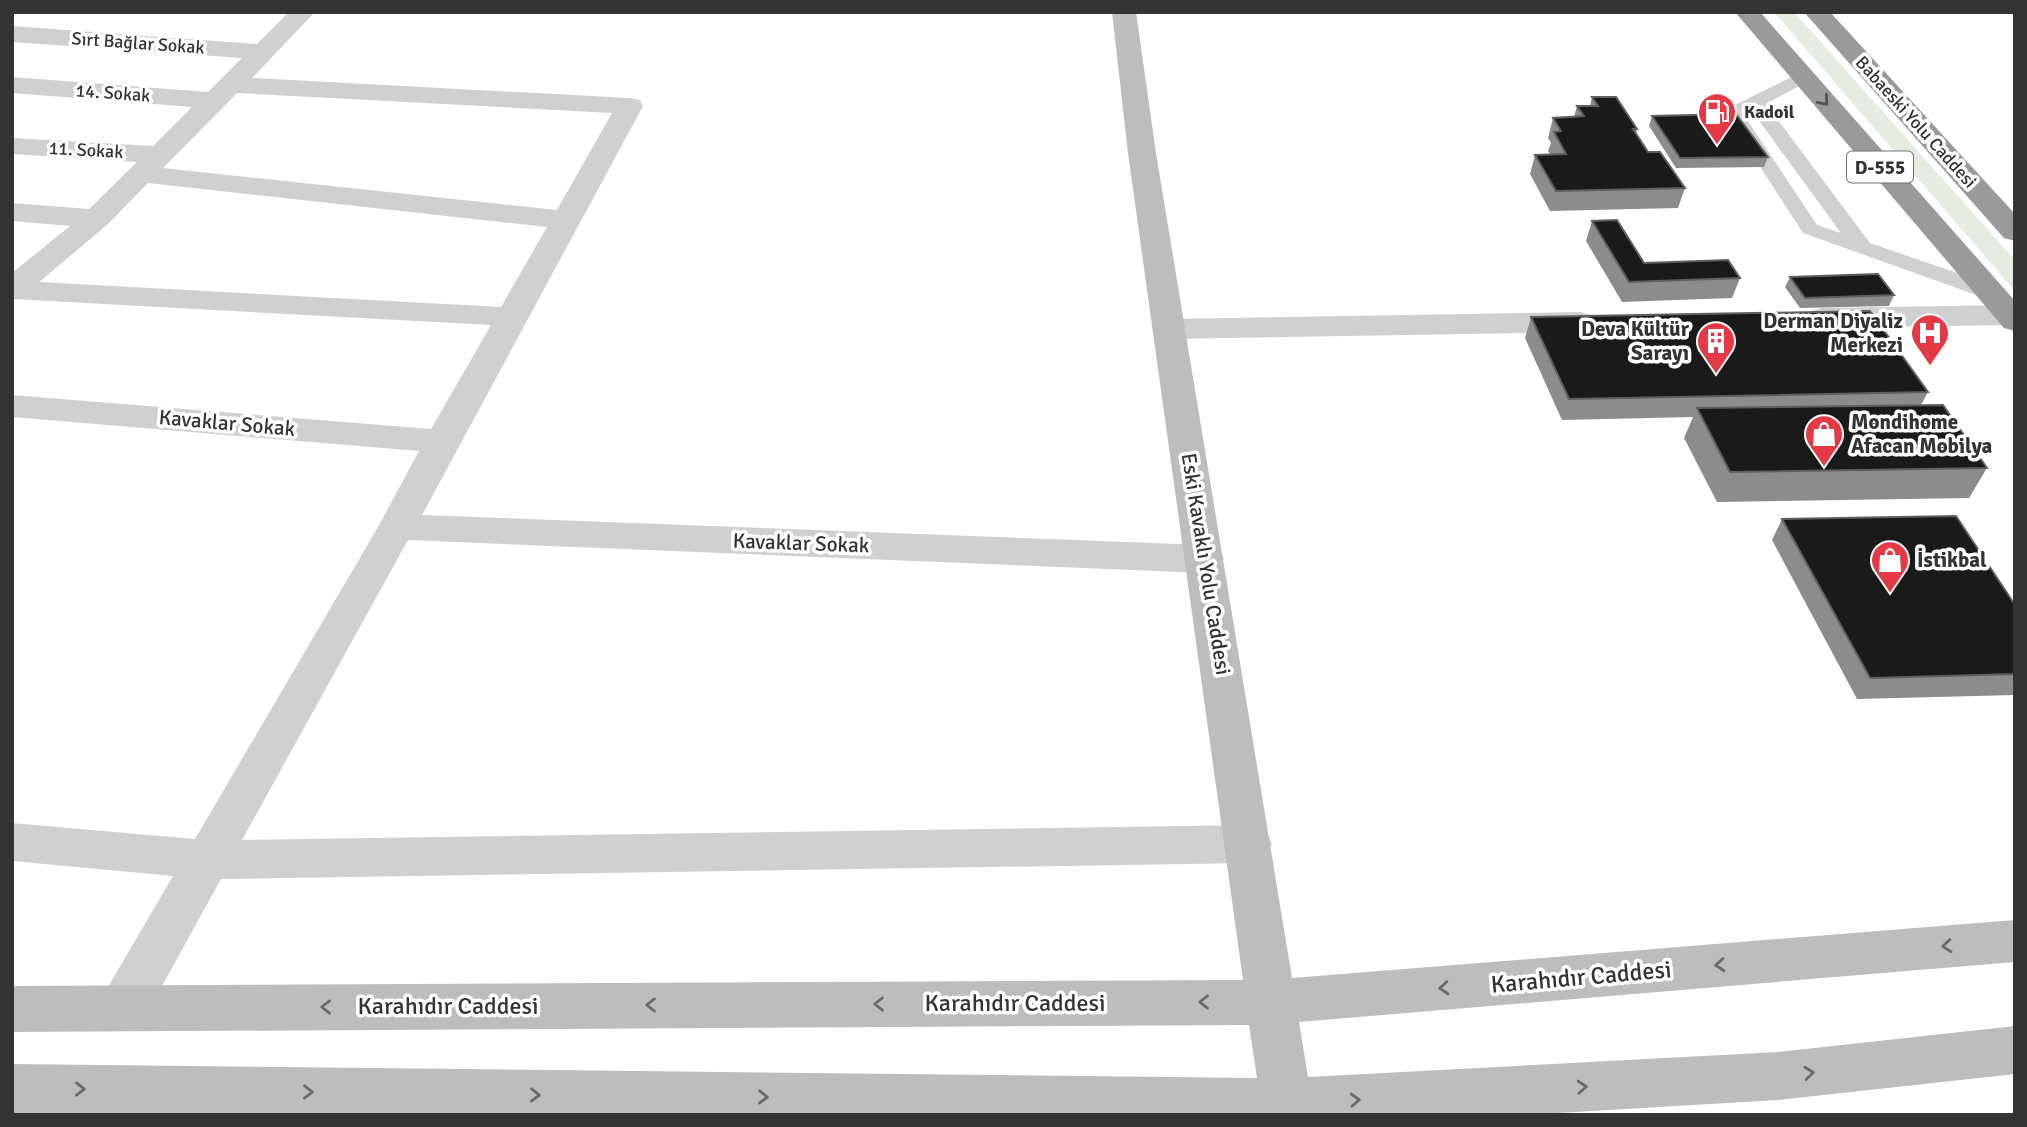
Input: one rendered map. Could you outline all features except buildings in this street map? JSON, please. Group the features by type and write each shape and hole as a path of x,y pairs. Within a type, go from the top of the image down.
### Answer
{"highway":[{"name":"D-555","path":"1747,12 2005,309"},
{"name":"Babaeski Yolu Caddesi","path":"1816,12 2015,232"}],"street":[{"path":"12,290 96,219 303,12"},
{"name":"Eski Kavaklı Yolu Caddesi","path":"1124,12 1287,1109"},
{"name":"Sırt Bağlar Sokak","path":"16,38 264,52"},
{"name":"14. Sokak","path":"12,85 630,106 566,220"},
{"name":"11. Sokak","path":"12,146 566,220"},
{"path":"12,212 96,219"},
{"path":"122,1008 397,527 566,220"},
{"path":"12,290 513,317"},
{"path":"1790,319 2005,309"},
{"path":"1169,329 1611,322"},
{"name":"Kavaklar Sokak","path":"12,406 442,441"},
{"name":"Kavaklar Sokak","path":"397,527 1205,559"},
{"path":"12,842 206,860 1249,844"},
{"name":"Karahıdır Caddesi","path":"12,1009 1273,1002 2015,941"},
{"path":"12,1088 1287,1109 1778,1076 2015,1050"}],"lane":[{"path":"1802,76 1734,113 1810,229 1862,247 2005,309"},
{"path":"1755,102 1862,247"}],"shaded area":[{"path":"1774,12 1794,12 2015,260 2015,291"}],"place":[{"name":"Kadoil","path":"1717,146"},
{"name":"Derman Diyaliz Merkezi","path":"1930,367"},
{"name":"Deva Kültür Sarayı","path":"1716,375"},
{"name":"Mondihome Afacan Mobilya","path":"1824,468"},
{"name":"İstikbal","path":"1890,594"}]}
